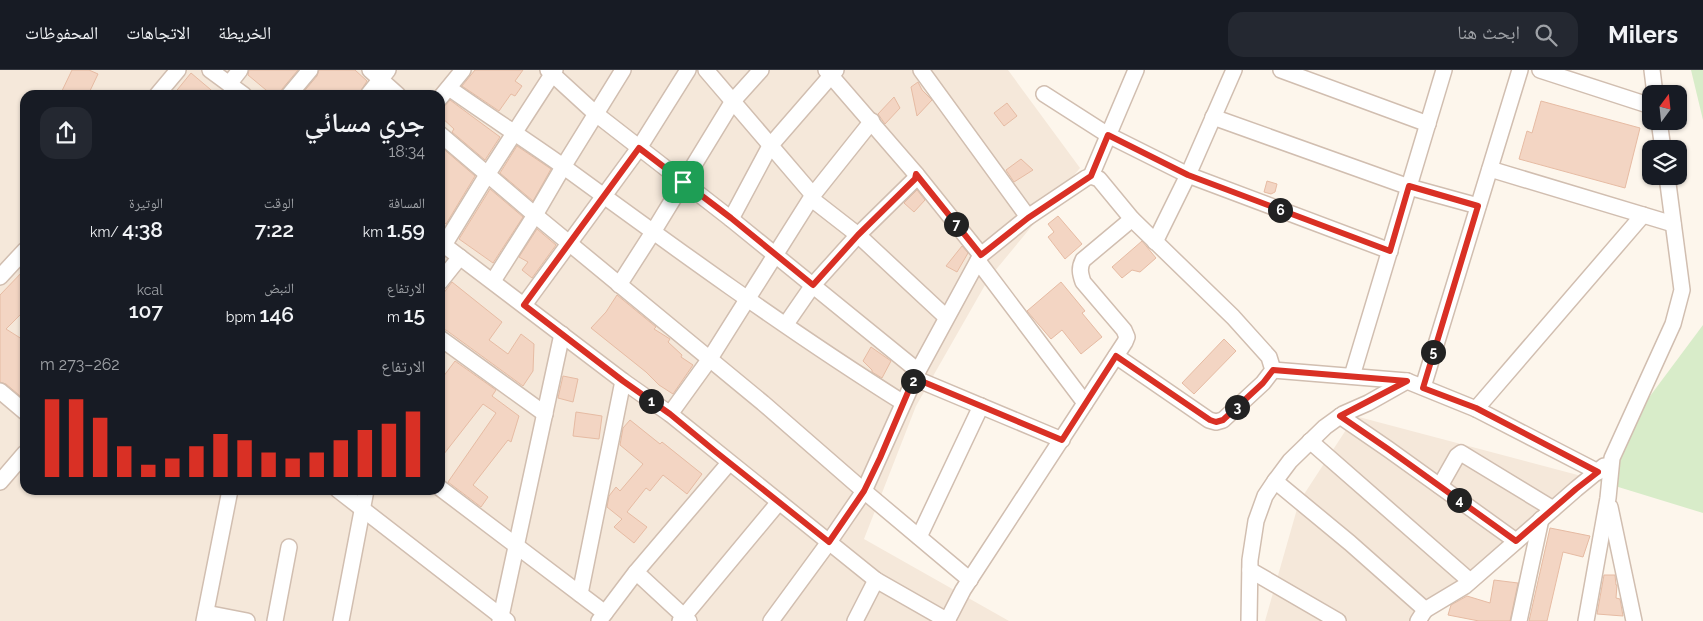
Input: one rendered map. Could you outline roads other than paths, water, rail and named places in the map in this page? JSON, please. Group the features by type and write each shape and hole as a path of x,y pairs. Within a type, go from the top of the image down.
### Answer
{"street":[{"path":"161,90 178,70"},
{"path":"210,70 237,90"},
{"path":"229,84 240,70"},
{"path":"293,90 310,70"},
{"path":"445,92 464,70"},
{"path":"493,282 623,70"},
{"path":"524,305 639,148 688,70"},
{"path":"706,70 813,195 814,200 858,235 946,317"},
{"path":"619,284 733,102 761,70"},
{"path":"921,70 1028,218"},
{"path":"771,621 864,491 880,458 902,402 979,258 1028,218 1091,176 1135,70"},
{"path":"1155,242 1188,175 1234,70"},
{"path":"1281,70 1428,124"},
{"path":"1352,376 1444,70"},
{"path":"1423,388 1520,70"},
{"path":"1540,70 1642,103"},
{"path":"1652,70 1654,85"},
{"path":"445,239 514,134 552,71 596,114 731,218 813,285 916,374 981,406 1062,440"},
{"path":"731,218 770,146 831,72 916,174 1085,403"},
{"path":"371,90 380,73 394,90"},
{"path":"445,94 514,134 563,167 747,300 902,402"},
{"path":"1044,94 1108,135 1188,175 1390,251"},
{"path":"1213,117 1409,186 1478,206"},
{"path":"670,414 709,360 813,195 872,121"},
{"path":"445,138 763,403 970,580"},
{"path":"1490,169 1673,224"},
{"path":"786,324 813,285 858,235 915,179 916,174"},
{"path":"1091,176 1099,179 1132,219 1233,318 1269,357 1273,370 1263,383 1223,420 1216,422 1210,420 1116,356"},
{"path":"1586,621 1608,498 1612,458 1673,324 1682,290 1668,185"},
{"path":"1476,408 1643,215"},
{"path":"445,246 623,381 670,414 876,580 947,621 970,580 1125,342 1126,334 1083,282 1080,267 1083,260 1132,219"},
{"path":"0,277 20,256"},
{"path":"445,276 460,257"},
{"path":"345,495 502,619 562,334"},
{"path":"445,342 544,414"},
{"path":"1273,370 1407,381 1476,408 1598,472"},
{"path":"580,594 623,381"},
{"path":"1248,621 1250,570 1256,522 1265,496 1290,461 1325,427 1340,416 1407,381"},
{"path":"0,391 20,408"},
{"path":"919,537 981,406"},
{"path":"1340,416 1516,541"},
{"path":"1310,441 1470,582"},
{"path":"1440,486 1457,456 1461,453 1466,454 1553,509"},
{"path":"1275,481 1350,543 1421,616 1470,582 1612,458"},
{"path":"0,482 20,459"},
{"path":"445,492 580,594 602,617 636,572 729,463"},
{"path":"229,495 205,617 247,621"},
{"path":"341,621 365,495"},
{"path":"1608,498 1634,621"},
{"path":"636,572 684,620 779,502"},
{"path":"1519,621 1541,519"},
{"path":"275,621 289,547"},
{"path":"1250,570 1338,621"},
{"path":"855,621 876,580"}]}
